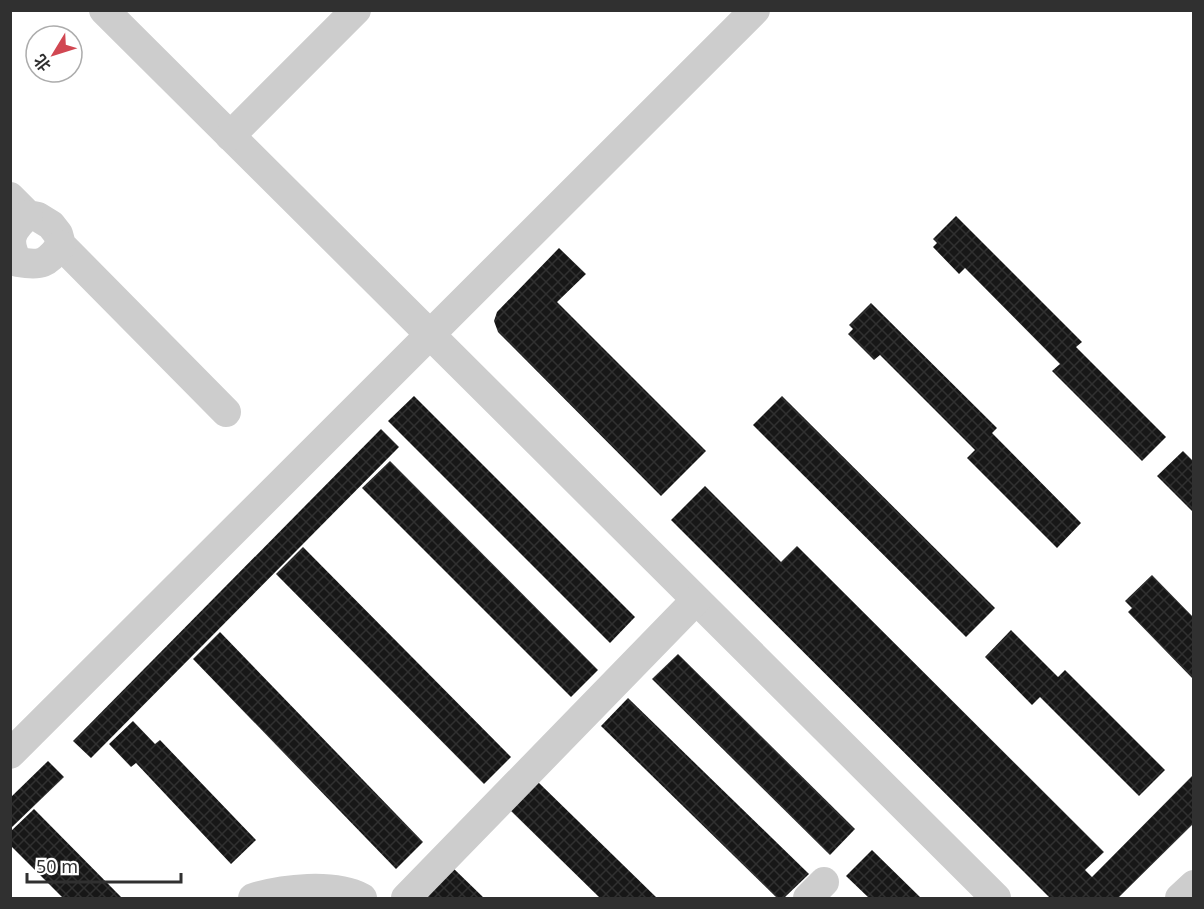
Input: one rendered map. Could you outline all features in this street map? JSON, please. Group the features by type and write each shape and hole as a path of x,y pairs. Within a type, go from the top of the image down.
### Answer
{"street":[{"path":"104,10 996,898"},
{"path":"230,136 356,10"},
{"path":"10,754 755,10"},
{"path":"61,245 44,262 14,267 11,240 19,206 51,225 58,234 61,245 226,412"},
{"path":"406,898 696,600"},
{"path":"1180,898 1194,885"},
{"path":"253,898 290,890 352,893 362,898"}],"building":[{"path":"956,216 1082,342 1076,347 1166,437 1142,461 1052,371 1060,364 965,268 959,274 933,247 937,243 933,239"},
{"path":"559,248 586,274 557,302 706,451 661,496 498,332 494,321 497,312"},
{"path":"871,303 997,428 992,433 1081,523 1057,548 967,458 975,450 880,355 874,360 848,334 853,329 849,325"},
{"path":"414,396 635,617 610,643 388,421"},
{"path":"782,396 995,608 966,637 753,425"},
{"path":"381,429 399,447 91,758 73,741"},
{"path":"1183,451 1194,462 1194,513 1157,476"},
{"path":"390,461 598,670 571,697 362,488"},
{"path":"705,486 781,562 797,546 1104,852 1085,870 1092,877 1194,774 1194,823 1118,898 1050,898 671,520"},
{"path":"303,547 511,757 484,784 276,574"},
{"path":"1152,575 1194,618 1194,680 1128,612 1132,608 1125,601"},
{"path":"1011,630 1058,677 1065,670 1165,770 1139,796 1040,697 1032,705 985,657"},
{"path":"220,632 423,842 396,869 193,659"},
{"path":"678,654 855,829 830,855 652,679"},
{"path":"628,698 809,874 784,898 777,898 601,726"},
{"path":"133,721 155,744 160,740 256,840 231,864 136,763 131,767 109,744"},
{"path":"48,761 64,777 10,829 10,798"},
{"path":"538,782 657,898 600,898 510,810"},
{"path":"34,809 122,898 63,898 10,845 10,832"},
{"path":"872,850 921,898 869,898 846,876"},
{"path":"452,867 484,898 428,898 425,896"}]}
